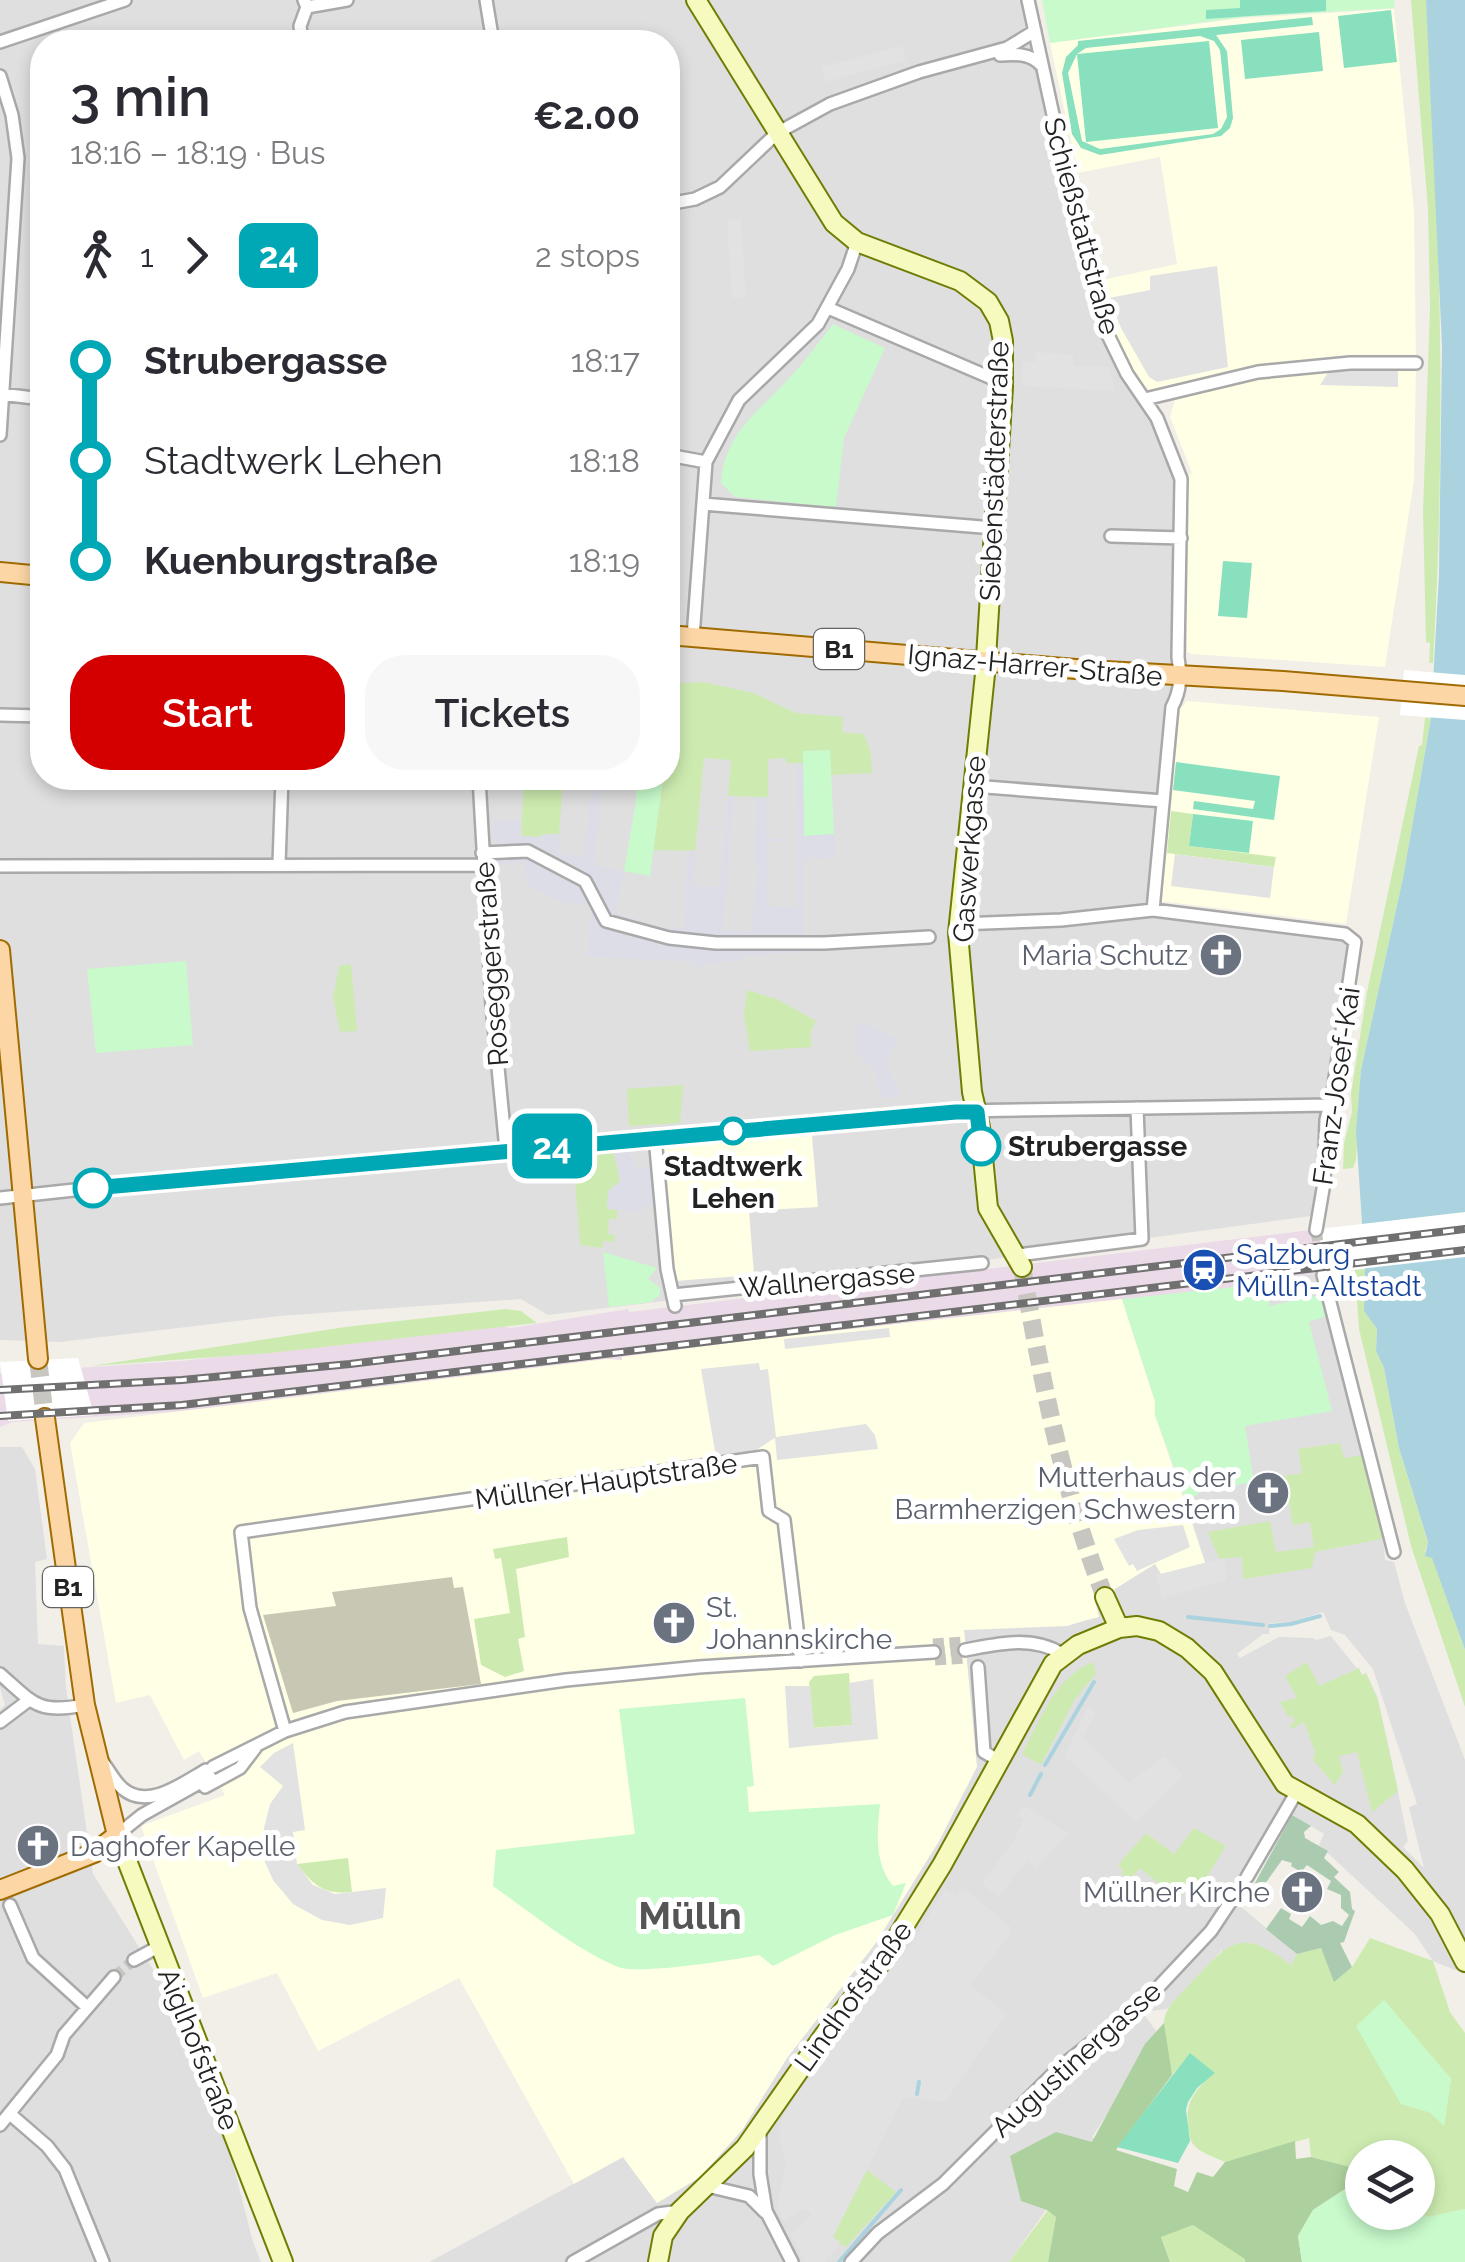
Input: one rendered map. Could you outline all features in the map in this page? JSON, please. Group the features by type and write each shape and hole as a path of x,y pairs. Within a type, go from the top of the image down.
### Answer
{"main road":[{"path":"0,572 30,575"},
{"name":"Ignaz-Harrer-Straße","path":"680,636 1465,696"},
{"path":"0,950 38,1359"},
{"name":"B1","path":"45,1418 85,1705 96,1753"},
{"path":"5,1897 94,1853 117,1834 96,1753"}],"street":[{"path":"36,30 126,0"},
{"path":"300,30 305,4 346,0"},
{"path":"486,0 491,30"},
{"name":"Siebenstädterstraße","path":"696,0 834,223 858,242 960,281 988,302 998,321 1004,378 986,661"},
{"name":"Schießstattstraße","path":"1028,0 1081,243 1106,331 1126,374 1158,418 1181,479 1181,677 1172,707 1153,910"},
{"path":"680,202 720,187 777,133 830,104 919,72 1007,48 1035,31"},
{"path":"0,42 30,32"},
{"path":"976,58 1022,54 1041,65"},
{"path":"0,76 17,146 7,202 15,224 0,434"},
{"path":"694,637 706,462 738,400 798,346 828,308 858,242"},
{"path":"828,308 989,377 1004,378"},
{"path":"1145,399 1258,372 1350,363 1416,363"},
{"path":"2,394 30,398"},
{"path":"680,458 706,462"},
{"path":"703,504 994,528"},
{"path":"1111,536 1181,538"},
{"name":"Gaswerkgasse","path":"986,661 959,924 972,1092 988,1208 1020,1261"},
{"path":"0,715 30,716"},
{"path":"973,786 1163,801"},
{"path":"279,864 282,790"},
{"name":"Roseggerstraße","path":"479,790 487,934 506,1150"},
{"path":"0,866 482,859 528,850 585,880 606,921 670,938 757,944 928,936"},
{"path":"959,924 1061,920 1153,910"},
{"name":"Franz-Josef-Kai","path":"1153,910 1344,934 1356,942 1330,1106 1316,1230"},
{"path":"0,1198 506,1150 977,1112 1330,1106"},
{"path":"1020,1261 1142,1240 1137,1108"},
{"name":"Wallnergasse","path":"655,1137 667,1269 674,1301 982,1264"},
{"path":"1323,1275 1394,1552"},
{"name":"Müllner Hauptstraße","path":"286,1731 250,1608 241,1532 763,1457 769,1511 784,1520 801,1661"},
{"path":"1105,1596 1120,1628"},
{"path":"998,1760 984,1752 978,1666 966,1650 999,1644 1046,1644 1062,1654 1120,1628 1145,1626 1159,1631 1187,1648 1213,1672 1276,1772 1296,1793 1356,1824 1405,1870 1440,1914 1465,1962"},
{"path":"978,1666 988,1650 999,1644"},
{"path":"96,1753 121,1787 140,1796 168,1791 252,1752 286,1731 346,1712 566,1680 934,1652"},
{"name":"Lindhofstraße","path":"680,2211 744,2148 906,1926 1044,1676 1062,1654"},
{"path":"0,1674 29,1700 47,1710 85,1705"},
{"path":"0,1722 29,1700"},
{"path":"172,1798 188,1796 240,1768 252,1752"},
{"path":"117,1834 212,1772"},
{"name":"Augustinergasse","path":"851,2262 878,2233 943,2184 1058,2069 1150,1996 1212,1931 1296,1793"},
{"name":"Aiglhofstraße","path":"117,1834 284,2262"},
{"path":"5,1897 33,1958 87,2007"},
{"path":"134,1960 158,1947"},
{"path":"0,2125 56,2054 64,2035 114,1977"},
{"path":"10,2114 47,2146 64,2168 103,2262"},
{"path":"760,2127 760,2174 768,2216"},
{"path":"707,2186 749,2196 768,2216 792,2262"},
{"path":"573,2262 658,2214 680,2211"},
{"path":"658,2262 662,2236 680,2211"}],"shaded area":[{"path":"0,0 1028,0 1081,243 1181,479 1178,657 1153,909 1345,934 1355,942 1330,1105 1342,1120 1327,1120 1318,1215 548,1315 521,1299 279,1316 60,1342 0,1340"},
{"path":"1394,9 1414,210 1416,363 1414,480 1385,667 1192,654 1187,652 1181,479 1192,473 1170,417 1177,393 1145,399 1127,374 1093,282 1177,264 1160,157 1078,173 1050,43 1243,18"},
{"path":"902,46 906,60 826,82 821,67"},
{"path":"741,219 746,297 732,298 727,220"},
{"path":"1217,266 1228,367 1157,382 1149,377 1121,328 1109,298 1150,290 1150,276"},
{"path":"1036,352 1073,355 1073,365 1109,367 1115,391 1022,386 1023,362 1035,362"},
{"path":"1329,371 1398,371 1398,387 1320,385"},
{"path":"1187,701 1379,717 1346,924 1160,901 1180,709"},
{"path":"797,763 803,763 804,836 834,834 836,858 804,859 804,935 937,930 933,943 746,956 739,961 703,964 703,971 688,961 587,957 592,906 565,903 528,887 524,862 495,866 493,820 520,820 522,836 559,834 559,854 584,857 592,790 602,790 594,865 624,871 616,912 658,928 685,928 687,850 695,851 693,885 720,887 725,830 698,826 725,828 728,796 734,796 723,930 751,932 758,867 756,797 768,797 768,839 785,839 768,842 769,907 798,907"},
{"path":"1175,854 1274,867 1270,898 1171,886"},
{"path":"866,1024 898,1039 885,1062 901,1096 881,1099 874,1068 857,1055 855,1025"},
{"path":"812,1136 818,1207 749,1211 754,1275 675,1281 663,1144"},
{"path":"628,1152 639,1171 652,1164 656,1205 643,1206 643,1212 607,1209 608,1191 620,1181 614,1153"},
{"path":"1319,1229 1324,1273 1280,1278 1273,1283 753,1340 622,1360 274,1399 217,1409 13,1422 0,1427 0,1373 181,1361 500,1326 511,1328 628,1309 629,1312"},
{"path":"1324,1273 1383,1523 1385,1560 1394,1562 1405,1603 1465,1760 1465,1974 1433,1961 1414,1933 1319,1845 1324,1834 1292,1815 1239,1905 1297,1954 1292,1966 1221,1951 1167,2009 1142,2012 1159,2035 1092,2137 1096,2140 1009,2262 429,2262 623,2157 657,2203 700,2177 742,2130 787,2058 875,1944 939,1841 976,1767 964,1630 1087,1620 1099,1616 1095,1602 1156,1563 1161,1574 1205,1562 1122,1299 1273,1283 1280,1278","holes":["1323,1612 1331,1630 1345,1635 1373,1669 1417,1804 1409,1807 1424,1868 1403,1847 1408,1841 1392,1762 1377,1696 1366,1673 1362,1675 1331,1636 1316,1640 1279,1637 1240,1658 1237,1654 1263,1634 1269,1634 1270,1623 1291,1622"]},
{"path":"1122,1299 1155,1401 1155,1415 1205,1563 1161,1574 1155,1564 1095,1601 1099,1617 1067,1626 964,1630 977,1767 939,1841 875,1944 787,2058 742,2130 700,2177 657,2203 623,2157 574,2184 459,1978 318,2051 277,1973 203,1998 141,1826 225,1795 199,1751 184,1760 150,1695 116,1703 70,1443 84,1423 622,1360 753,1340"},
{"path":"889,1328 890,1337 785,1349 784,1339"},
{"path":"759,1363 760,1370 768,1369 776,1437 866,1424 875,1435 878,1449 777,1460 775,1438 756,1450 716,1457 701,1369"},
{"path":"0,1447 22,1447 35,1469 47,1559 35,1562 38,1644 64,1646 66,1688 93,1874 161,1982 192,2053 230,2152 261,2262 0,2262 0,1710 5,1705 0,1688"},
{"path":"1183,1525 1190,1547 1137,1571 1133,1564 1129,1566 1114,1539 1138,1530"},
{"path":"1225,1558 1226,1580 1162,1598 1156,1575"},
{"path":"452,1577 454,1588 463,1587 481,1684 337,1701 293,1713 263,1615 336,1606 332,1592"},
{"path":"873,1679 878,1739 789,1748 785,1686 810,1686 814,1728 852,1725 849,1683"},
{"path":"1088,1706 1095,1712 1083,1738 1129,1783 1164,1756 1183,1775 1136,1821 1065,1756"},
{"path":"293,1743 305,1830 293,1832 297,1864 313,1885 335,1894 386,1888 383,1918 350,1925 322,1920 293,1904 273,1880 265,1862 264,1828 270,1804 283,1786 260,1767 274,1753"},
{"path":"1023,1805 1068,1833 1036,1868 1027,1861 998,1897 982,1883 1014,1841 1024,1819 1017,1816"},
{"path":"1292,1815 1311,1826 1304,1832 1305,1838 1328,1851 1324,1858 1339,1872 1334,1877 1350,1892 1355,1911 1344,1942 1340,1943 1352,1967 1334,1982 1321,1948 1297,1954 1266,1929 1281,1908 1302,1927 1310,1916 1321,1925 1333,1921 1342,1926 1349,1915 1341,1908 1341,1895 1327,1889 1331,1881 1307,1865 1301,1872 1282,1860 1262,1888 1255,1883"},
{"path":"962,1887 1011,1927 1008,1930 1012,1933 972,1982 1006,2014 945,2102 903,2097 833,2237 840,2242 825,2262 805,2262 791,2234 811,2215 806,2209 783,2220 777,2206 786,2166 779,2138 781,2121 797,2093 914,1940 945,1889 956,1896"}],"green space":[{"path":"1042,0 1394,0 1395,8 1243,17 1050,43"},
{"path":"1240,0 1326,0 1326,11 1206,19 1206,10 1240,8"},
{"path":"1411,0 1426,0 1438,249 1440,497 1433,663 1429,663 1430,643 1426,642 1423,512 1430,307 1428,209"},
{"path":"1391,10 1397,62 1344,68 1338,16"},
{"path":"1312,17 1313,25 1216,35 1227,51 1233,118 1230,128 1221,136 1100,155 1081,148 1072,134 1062,73 1066,57 1078,41","holes":["1200,36 1214,41 1220,50 1227,117 1221,129 1213,134 1100,149 1082,141 1068,73 1077,54 1086,48"]},
{"path":"1319,32 1323,71 1245,79 1241,40"},
{"path":"1209,41 1218,128 1086,142 1077,54"},
{"path":"833,324 885,348 844,438 836,507 735,497 721,483 729,449"},
{"path":"1223,561 1252,563 1247,618 1218,616"},
{"path":"703,682 753,693 796,713 843,717 842,732 864,734 872,773 830,775 829,750 803,751 803,763 786,763 786,758 768,759 768,797 728,796 731,760 704,758 695,851 653,850 661,790 680,790 680,683"},
{"path":"1425,718 1431,718 1403,878 1361,1070 1356,1160 1353,1168 1343,1169 1367,992"},
{"path":"830,750 834,834 804,837 803,751"},
{"path":"1176,762 1280,776 1274,820 1193,809 1194,801 1253,809 1255,801 1173,790"},
{"path":"523,790 562,790 559,834 521,836"},
{"path":"636,790 661,790 650,876 624,871"},
{"path":"1171,811 1193,814 1189,846 1276,857 1274,867 1167,853"},
{"path":"1193,814 1253,821 1249,853 1189,846"},
{"path":"186,961 193,1045 96,1053 87,969"},
{"path":"351,964 357,1031 340,1032 333,998 339,966"},
{"path":"747,990 779,1000 816,1021 810,1034 812,1047 750,1051 744,1015"},
{"path":"683,1085 680,1123 629,1126 627,1089"},
{"path":"614,1153 621,1181 608,1209 617,1210 617,1219 609,1219 608,1234 615,1235 614,1242 603,1241 602,1248 580,1245 573,1154"},
{"path":"603,1252 657,1268 648,1279 660,1288 660,1295 651,1302 609,1307"},
{"path":"1365,1269 1364,1311 1377,1329 1376,1351 1384,1368 1399,1448 1428,1543 1425,1551 1432,1557 1465,1650 1465,1707 1411,1546 1359,1329 1355,1270"},
{"path":"1270,1283 1269,1306 1321,1295 1327,1316 1309,1322 1332,1411 1245,1426 1254,1482 1202,1491 1201,1487 1198,1494 1186,1501 1155,1415 1155,1401 1122,1299"},
{"path":"506,1309 521,1311 537,1323 270,1353 91,1366 345,1327"},
{"path":"1340,1443 1344,1458 1363,1455 1386,1538 1315,1552 1312,1568 1243,1579 1242,1557 1219,1559 1208,1532 1270,1521 1276,1552 1314,1547 1310,1522 1293,1525 1284,1476 1302,1473 1298,1449"},
{"path":"567,1537 569,1557 516,1569 525,1637 518,1639 524,1671 505,1677 481,1665 474,1619 510,1613 501,1558 495,1559 493,1549"},
{"path":"1093,1662 1096,1674 1075,1699 1041,1765 1022,1754 1059,1689 1068,1678"},
{"path":"1307,1662 1319,1686 1359,1668 1362,1675 1366,1673 1378,1700 1398,1791 1372,1812 1357,1752 1339,1756 1343,1772 1335,1785 1313,1760 1315,1752 1304,1722 1292,1729 1292,1715 1288,1717 1280,1702 1297,1698 1285,1676"},
{"path":"849,1673 853,1725 813,1728 809,1682 814,1676"},
{"path":"745,1698 754,1786 747,1787 749,1812 880,1804 878,1836 883,1867 893,1886 906,1883 893,1915 835,1935 773,1966 759,1955 687,1966 629,1969 586,1951 493,1886 496,1850 635,1834 619,1709"},
{"path":"1194,1828 1226,1846 1199,1889 1193,1886 1177,1899 1140,1868 1129,1880 1121,1873 1118,1865 1146,1833 1174,1854"},
{"path":"348,1858 352,1892 320,1887 297,1864"},
{"path":"1370,1938 1433,1961 1450,2012 1465,2033 1465,2209 1435,2216 1435,2140 1345,2140 1345,2166 1311,2157 1309,2138 1225,2162 1191,2141 1190,2102 1214,2073 1190,2054 1172,2075 1164,2021 1178,1997 1215,1958 1236,1944 1259,1946 1291,1965 1297,1954 1321,1948 1334,1981 1352,1967","holes":["1384,2001 1451,2079 1444,2125 1431,2113"]},
{"path":"1384,2000 1451,2079 1444,2126 1431,2113 1401,2104 1356,2026"},
{"path":"1164,2023 1172,2075 1116,2150 1177,2169 1174,2186 1188,2192 1197,2172 1213,2177 1225,2162 1295,2141 1296,2159 1311,2157 1345,2166 1345,2189 1313,2210 1298,2236 1302,2262 1245,2262 1193,2225 1161,2237 1170,2262 1048,2262 1056,2217 1021,2201 1010,2156 1056,2132 1092,2142 1145,2044"},
{"path":"1190,2053 1215,2073 1188,2102 1190,2141 1178,2163 1117,2147"},
{"path":"867,2170 896,2192 846,2247 832,2238"},
{"path":"1345,2189 1345,2230 1435,2230 1435,2216 1465,2209 1465,2262 1302,2262 1298,2236 1313,2210"},
{"path":"1048,2210 1056,2217 1048,2262 1009,2262"},
{"path":"1193,2225 1246,2259 1245,2262 1170,2262 1161,2236"}],"water":[{"path":"1426,0 1465,0 1465,1650 1432,1558 1425,1556 1428,1542 1399,1448 1384,1368 1376,1351 1377,1329 1364,1311 1356,1131 1361,1070 1403,878 1431,718 1439,575 1442,346"}],"pier":[{"path":"1404,670 1465,675 1465,720 1400,715"},
{"path":"1465,1212 1465,1257 1324,1273 1319,1229"},
{"path":"78,1358 94,1415 8,1421 0,1362"}],"waterway":[{"path":"1270,1626 1320,1616"},
{"path":"1188,1617 1263,1625"},
{"path":"1045,1765 1094,1682"},
{"path":"1030,1795 1041,1774"},
{"path":"917,2094 919,2082"},
{"path":"839,2262 901,2190"}],"tunnel":[{"path":"1316,1230 1323,1275"},
{"path":"1022,1267 1065,1475 1105,1597"},
{"path":"38,1359 45,1418"},
{"path":"933,1644 965,1642"},
{"path":"934,1652 965,1650"},
{"path":"935,1660 966,1658"},
{"path":"114,1977 134,1960"}],"railway":[{"path":"0,1390 182,1380 350,1364 1465,1229"},
{"path":"0,1416 182,1405 1465,1250"}],"bus line":[{"name":"24","path":"93,1188 956,1112 977,1112 981,1146"}],"place":[{"name":"Maria Schutz","path":"1221,955"},
{"name":"Stadtwerk Lehen","path":"733,1131"},
{"name":"Strubergasse","path":"981,1146"},
{"name":"Salzburg Mülln-Altstadt","path":"1204,1270"},
{"name":"Mutterhaus der Barmherzigen Schwestern","path":"1268,1493"},
{"name":"St. Johannskirche","path":"674,1623"},
{"name":"Daghofer Kapelle","path":"38,1846"},
{"name":"Müllner Kirche","path":"1302,1892"}],"district":[{"name":"Mülln","path":"690,1916"}]}
